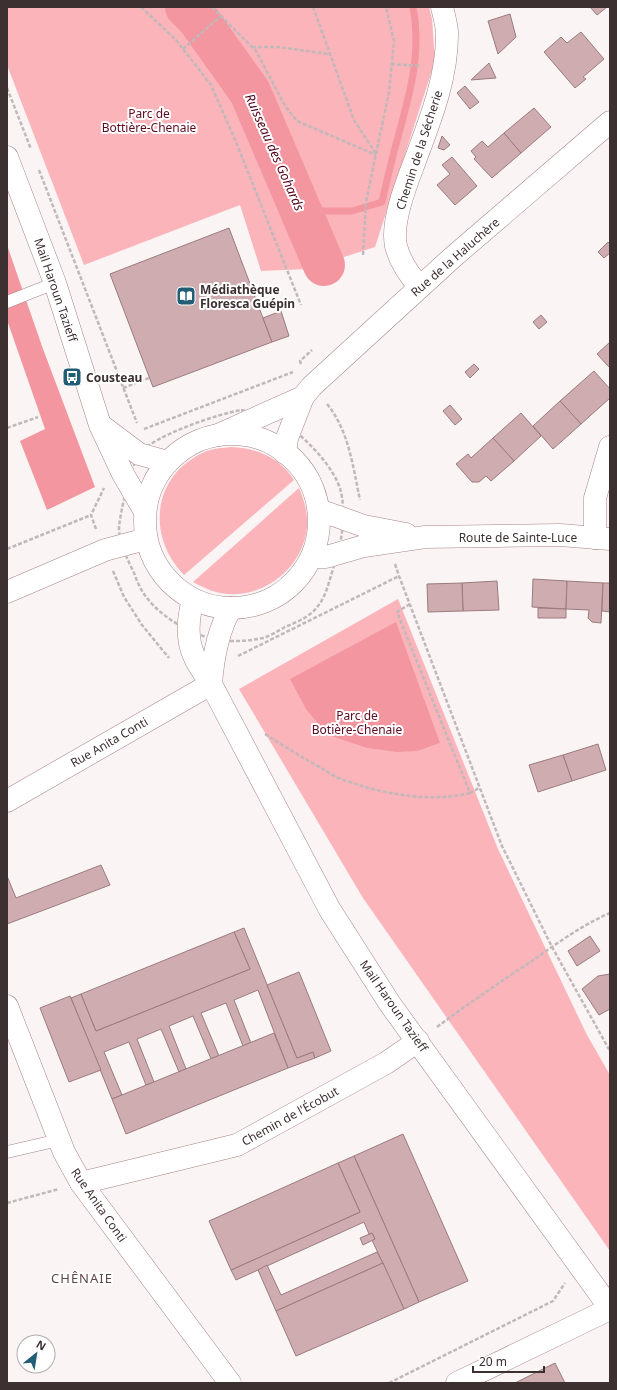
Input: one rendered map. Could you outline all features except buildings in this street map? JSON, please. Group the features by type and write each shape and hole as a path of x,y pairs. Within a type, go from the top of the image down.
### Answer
{"street":[{"name":"Chemin de la Sécherie","path":"420,287 409,275 400,260 395,244 396,224 401,197 440,90 446,60 447,30 442,7"},
{"name":"Rue de la Haluchère","path":"218,435 265,414 306,384 610,122"},
{"name":"Mail Haroun Tazieff","path":"7,157 55,283 100,426 128,483 144,510"},
{"name":"Rue de la Haluchère","path":"285,453 290,428 306,384"},
{"path":"100,426 139,454 168,462"},
{"path":"240,434 251,436 272,444 285,453 299,466 306,476 316,498 318,510 318,534 312,557 298,580 277,597 252,607 231,608 213,606 193,600 179,592 161,574 154,563 146,539 144,510 154,480 175,454 203,439 218,435 240,434"},
{"path":"602,538 595,498 610,447"},
{"name":"Route de Sainte-Luce","path":"318,510 364,526 425,537"},
{"name":"Route de Sainte-Luce","path":"312,557 326,557 364,546 425,537 560,535 602,538"},
{"path":"7,592 113,548 146,539"},
{"name":"Mail Haroun Tazieff","path":"193,600 190,611 189,630 190,644 195,658 212,684 330,910 390,1004 610,1308"},
{"name":"Mail Haroun Tazieff","path":"212,684 212,667 224,620 231,608"},
{"name":"Rue Anita Conti","path":"7,801 212,684"},
{"name":"Rue Anita Conti","path":"7,1006 64,1152 81,1183 230,1383"},
{"name":"Chemin de l'Écobut","path":"81,1183 237,1145 386,1062 418,1041"},
{"path":"457,1383 610,1308"}],"lane":[{"path":"7,302 55,283"},
{"path":"7,1152 59,1140"}],"path":[{"path":"140,7 176,40 211,85 236,142 301,305"},
{"path":"212,7 256,51 285,106 297,121 376,155"},
{"path":"313,7 354,120 376,155"},
{"path":"363,255 366,202 389,92 394,41 386,7"},
{"path":"183,49 221,16"},
{"path":"252,47 278,47 329,54"},
{"path":"391,64 428,67"},
{"path":"7,88 32,154"},
{"path":"38,168 137,423"},
{"path":"312,350 300,360 306,384 335,414 348,446 362,507"},
{"path":"123,388 149,378"},
{"path":"140,430 306,384"},
{"path":"142,625 124,597 113,548 128,483 139,454 165,436 229,412 241,410 265,414 277,419 290,428 314,450 336,479 341,491 343,519 342,538 325,593 319,605 311,613 301,620 265,637 217,648"},
{"path":"7,428 38,417"},
{"path":"7,549 91,516 107,482"},
{"path":"91,516 146,597 159,611 179,625 235,657 399,576 502,846 552,947 610,1051"},
{"path":"410,604 397,612 470,792"},
{"path":"260,732 343,780 380,790 429,798 461,795 479,788"},
{"path":"437,1027 552,947 600,917 610,913"},
{"path":"7,1203 81,1183"},
{"path":"389,1383 553,1301 568,1278 582,1268"}],"green space":[{"name":"Parc de Bottière-Chenaie","path":"7,7 429,7 432,19 435,61 375,247 307,269 261,271 240,205 84,265 7,65"},
{"path":"231,447 250,449 275,460 294,480 184,575 172,559 164,542 160,524 161,506 166,489 175,474 189,461 207,451"},
{"path":"299,488 307,517 304,543 297,557 288,569 276,580 263,588 248,593 232,594 216,592 193,582"},
{"name":"Parc de Botière-Chenaie","path":"398,599 498,849 587,1035 610,1075 610,1251 363,898 239,689"}],"shaded area":[{"path":"7,245 43,349 95,487 47,510 20,441 45,429 7,320"},
{"path":"396,622 440,743 417,751 397,752 367,748 328,735 306,709 290,679"}],"waterway":[{"name":"Ruisseau des Gohards","path":"186,7 198,19 250,92 324,265"},
{"path":"300,211 352,211 382,202 407,104 413,72 416,40 413,7"}],"place":[{"name":"Médiathèque Floresca Guépin","path":"186,296"},
{"name":"Cousteau","path":"72,377"}],"district":[{"name":"CHÊNAIE","path":"82,1278"}]}
